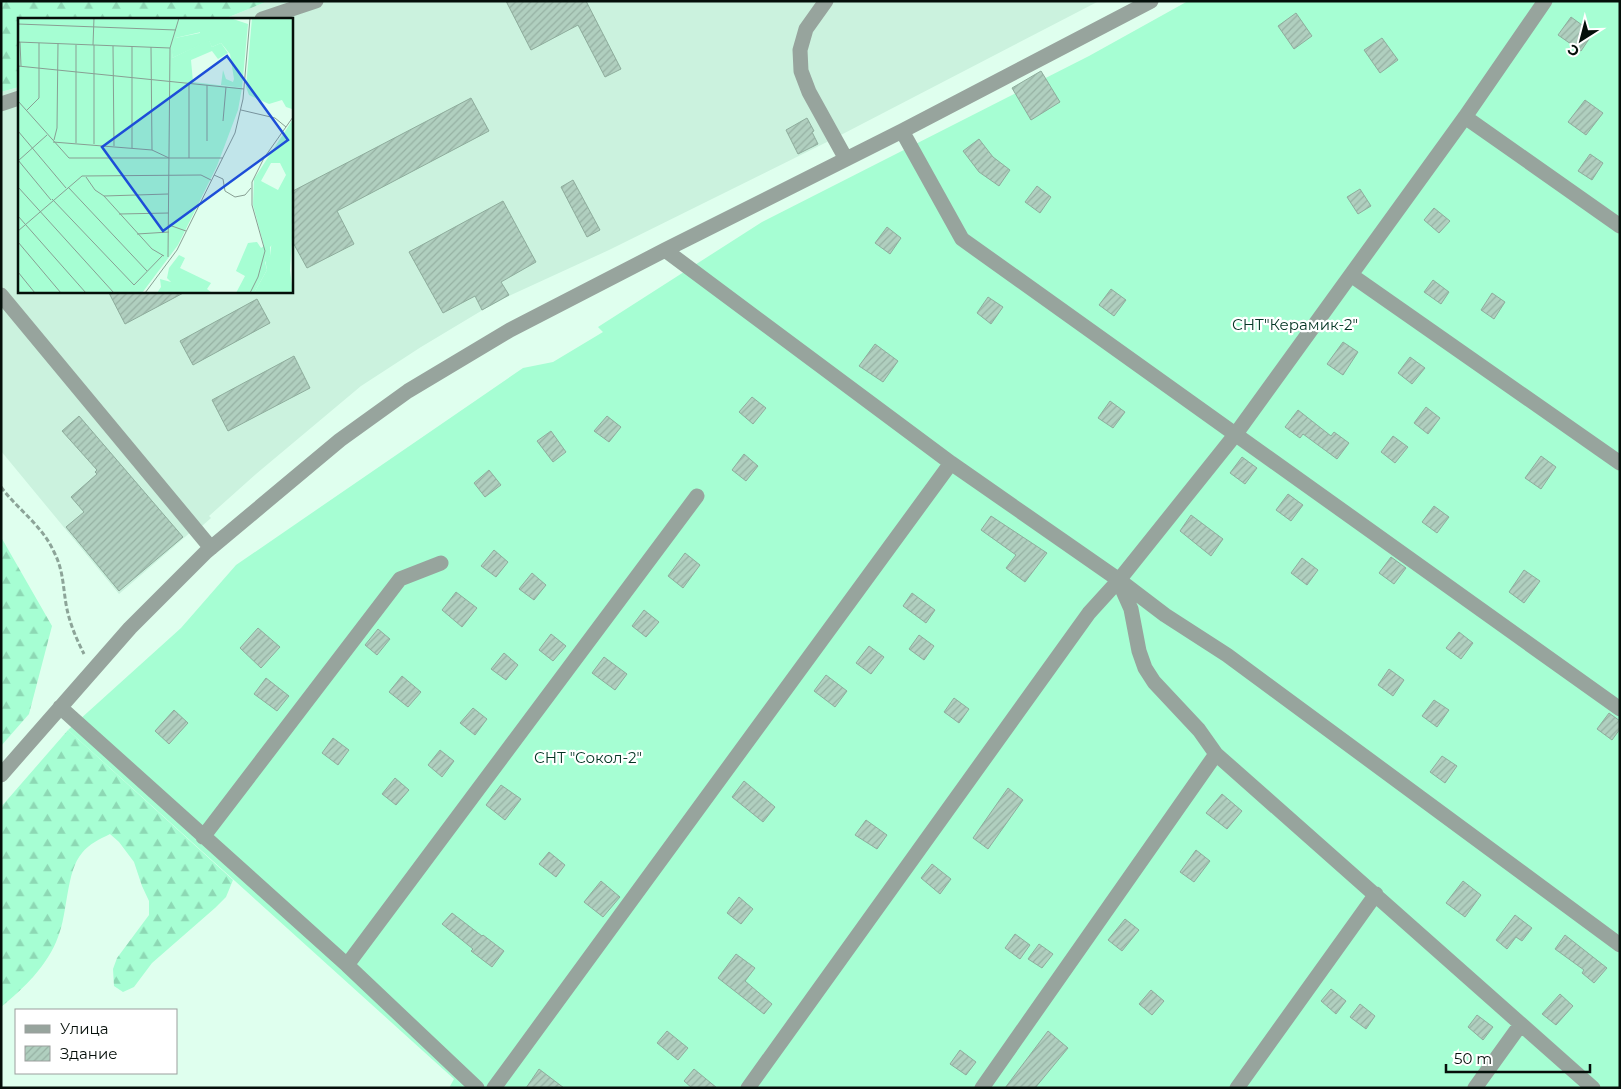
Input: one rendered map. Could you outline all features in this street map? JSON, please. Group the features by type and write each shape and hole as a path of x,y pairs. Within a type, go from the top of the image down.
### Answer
{"street":[{"path":"265,18 316,1"},
{"path":"826,1 806,29 800,50 801,71 809,92 846,159"},
{"path":"1,775 130,628 212,548 340,440 408,392 510,330 902,131 1150,1"},
{"path":"748,1088 1089,612 1119,580 1235,435 1465,117 1538,4"},
{"path":"1,104 18,98"},
{"path":"1465,117 1620,226"},
{"path":"902,131 962,238 1620,709"},
{"path":"665,250 951,463 1166,615 1227,655 1620,945"},
{"path":"1351,275 1620,463"},
{"path":"1,295 212,548"},
{"path":"494,1088 951,463"},
{"path":"347,966 698,496"},
{"path":"203,837 400,579 442,562"},
{"path":"1119,580 1131,609 1139,651 1145,668 1154,682 1200,730 1216,754 1593,1088"},
{"path":"60,707 347,966 478,1088"},
{"path":"982,1088 1216,754"},
{"path":"1237,1088 1376,894"},
{"path":"1476,1088 1521,1024"}],"path":[{"path":"1,487 14,504 32,519 44,534 55,553 63,576 66,605 73,632 93,670"}],"shaded area":[{"path":"268,1 1099,1 835,138 609,250 511,295 421,347 361,386 256,474 209,516 211,518 202,526 200,524 119,594 1,451 1,92 18,87 18,292 292,292 292,18 226,18"}],"green space":[{"path":"1,1 268,1 226,18 18,18 18,87 1,92"},
{"path":"1188,1 1620,1 1620,1088 449,1088 454,1079 68,730 181,628 236,565 523,368 553,362 603,332 598,327 762,222 1089,56"},
{"path":"1,537 52,626 29,714 1,746"},
{"path":"68,730 233,880 226,897 152,963 134,987 123,992 114,986 113,969 117,958 149,915 149,901 134,862 119,842 110,834 91,844 82,853 73,870 64,916 54,947 42,966 27,984 1,1007 1,807"}],"building":[{"path":"506,1 586,1 621,69 605,77 578,25 531,50"},
{"path":"1296,13 1312,36 1294,49 1278,26"},
{"path":"1571,17 1593,33 1581,51 1558,35"},
{"path":"1382,38 1398,60 1380,73 1364,50"},
{"path":"1041,71 1060,102 1031,120 1012,88"},
{"path":"471,98 489,131 337,211 354,244 307,268 292,241 292,191"},
{"path":"1585,100 1603,113 1586,135 1568,122"},
{"path":"807,118 818,144 798,154 786,130"},
{"path":"979,139 993,157 1010,170 999,186 979,172 963,151"},
{"path":"1590,154 1603,163 1592,180 1578,171"},
{"path":"573,180 600,230 587,237 561,187"},
{"path":"1037,186 1051,197 1040,213 1025,202"},
{"path":"1360,189 1371,206 1358,214 1347,197"},
{"path":"503,201 536,262 501,282 509,295 482,310 475,296 443,313 409,252"},
{"path":"1434,208 1450,221 1439,233 1424,220"},
{"path":"887,227 901,238 890,254 875,243"},
{"path":"1433,280 1449,292 1441,304 1424,292"},
{"path":"1111,289 1126,300 1114,316 1099,305"},
{"path":"109,292 185,292 125,324"},
{"path":"1492,293 1505,302 1494,319 1481,310"},
{"path":"988,297 1003,307 991,324 977,313"},
{"path":"257,299 270,323 193,365 180,341"},
{"path":"1343,342 1358,352 1343,375 1327,364"},
{"path":"875,344 898,361 883,382 859,366"},
{"path":"294,356 310,388 228,431 212,400"},
{"path":"1410,357 1425,368 1412,384 1398,373"},
{"path":"752,397 766,408 753,424 739,412"},
{"path":"1110,401 1125,412 1113,428 1098,418"},
{"path":"1426,407 1440,418 1428,434 1414,423"},
{"path":"1298,410 1331,436 1334,432 1349,443 1337,459 1303,434 1300,438 1285,427"},
{"path":"79,416 183,537 119,591 66,527 84,512 71,497 97,474 95,472 97,470 62,431"},
{"path":"607,416 621,427 609,442 594,431"},
{"path":"551,431 566,452 553,462 537,441"},
{"path":"1393,436 1408,447 1395,463 1381,452"},
{"path":"744,454 758,466 746,481 732,470"},
{"path":"1541,456 1556,467 1541,489 1525,478"},
{"path":"1242,457 1257,468 1245,484 1230,473"},
{"path":"489,470 501,485 485,497 474,483"},
{"path":"1288,494 1303,505 1291,521 1276,510"},
{"path":"1434,506 1449,517 1437,533 1422,522"},
{"path":"1191,515 1223,539 1211,556 1180,531"},
{"path":"991,516 1047,553 1025,582 1006,568 1016,555 981,530"},
{"path":"494,550 508,562 496,577 481,566"},
{"path":"685,553 700,565 683,588 668,576"},
{"path":"1391,557 1406,568 1394,584 1379,573"},
{"path":"1302,558 1318,570 1307,585 1291,573"},
{"path":"1524,570 1540,581 1524,603 1509,592"},
{"path":"532,573 546,585 534,600 519,589"},
{"path":"456,592 477,608 462,627 442,610"},
{"path":"912,593 935,610 926,623 903,606"},
{"path":"644,610 659,622 646,637 632,626"},
{"path":"258,628 280,647 261,668 240,648"},
{"path":"378,629 390,639 377,655 365,645"},
{"path":"1459,632 1473,643 1461,659 1446,648"},
{"path":"551,634 566,646 553,661 539,650"},
{"path":"919,635 934,646 924,660 909,649"},
{"path":"869,646 884,657 871,674 856,663"},
{"path":"504,653 518,665 506,680 491,669"},
{"path":"604,657 627,674 615,690 592,673"},
{"path":"1389,669 1404,680 1393,696 1378,685"},
{"path":"826,675 847,691 835,707 814,691"},
{"path":"402,676 421,692 408,707 389,692"},
{"path":"266,678 289,696 277,711 254,694"},
{"path":"954,698 969,709 959,723 944,712"},
{"path":"1434,700 1449,710 1437,727 1422,716"},
{"path":"473,708 487,719 475,735 460,723"},
{"path":"174,710 188,723 169,744 155,731"},
{"path":"1609,713 1620,721 1620,729 1612,740 1597,729"},
{"path":"333,738 349,750 338,765 322,753"},
{"path":"440,750 454,761 442,777 428,765"},
{"path":"1442,756 1457,766 1445,783 1430,772"},
{"path":"395,778 409,790 396,805 382,794"},
{"path":"744,781 775,807 763,822 732,797"},
{"path":"501,785 521,799 505,820 486,805"},
{"path":"1008,788 1023,800 988,849 973,838"},
{"path":"1222,794 1242,811 1227,829 1206,813"},
{"path":"866,820 887,835 877,849 855,835"},
{"path":"1196,850 1210,861 1194,882 1180,872"},
{"path":"549,852 565,865 556,877 539,864"},
{"path":"932,864 951,879 940,894 921,878"},
{"path":"601,881 620,897 603,917 584,902"},
{"path":"1463,881 1481,895 1465,917 1446,903"},
{"path":"739,897 753,909 741,924 727,913"},
{"path":"452,913 504,951 492,967 471,951 473,949 442,924"},
{"path":"1515,915 1532,928 1522,941 1516,937 1507,949 1496,940"},
{"path":"1125,919 1139,930 1122,951 1108,940"},
{"path":"1015,934 1030,945 1020,959 1005,948"},
{"path":"1565,935 1607,968 1594,983 1582,973 1584,970 1555,949"},
{"path":"1039,944 1053,954 1042,968 1028,959"},
{"path":"736,954 755,968 745,981 772,1004 764,1014 718,978"},
{"path":"1331,989 1346,1001 1336,1014 1321,1001"},
{"path":"1151,990 1164,1001 1152,1015 1139,1004"},
{"path":"1560,994 1573,1006 1556,1025 1542,1014"},
{"path":"1360,1004 1375,1016 1366,1029 1350,1017"},
{"path":"1477,1015 1493,1027 1483,1040 1468,1027"},
{"path":"667,1031 688,1048 678,1060 657,1043"},
{"path":"1048,1031 1068,1048 1035,1088 1005,1088"},
{"path":"960,1050 976,1062 966,1075 950,1064"},
{"path":"539,1069 564,1088 526,1088"},
{"path":"694,1069 717,1088 692,1088 684,1081"}],"park label":[{"name":"СНТ\"Керамик-2\"","path":"1295,325"},
{"name":"СНТ \"Сокол-2\"","path":"588,758"}]}
